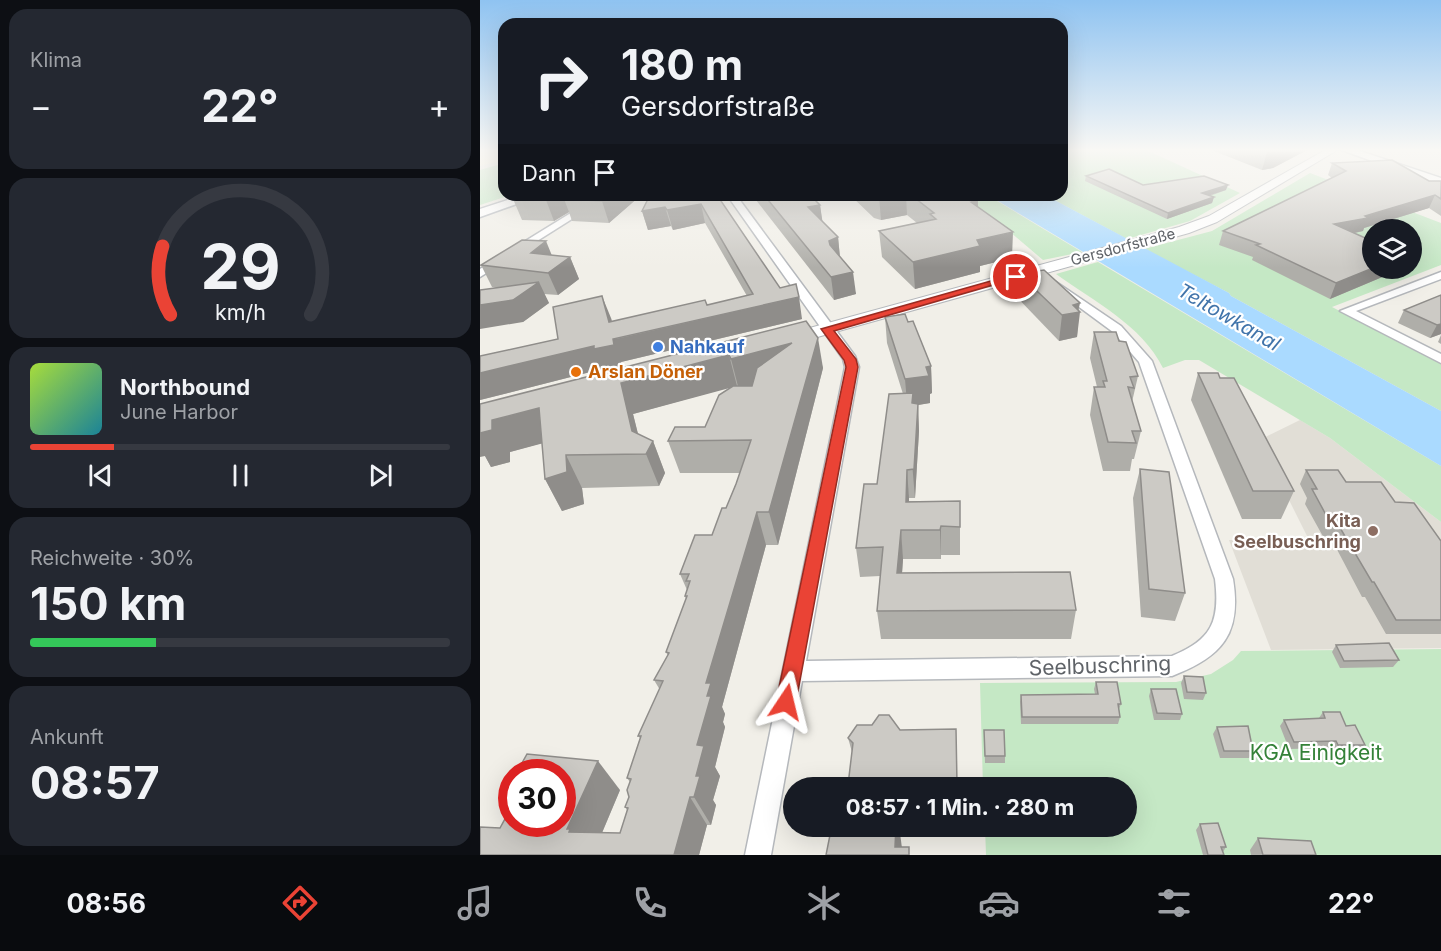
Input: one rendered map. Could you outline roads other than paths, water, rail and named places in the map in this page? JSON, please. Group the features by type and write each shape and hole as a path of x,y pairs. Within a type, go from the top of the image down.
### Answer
{"main road":[{"path":"480,213 517,201"}],"street":[{"name":"Gersdorfstraße","path":"769,344 1157,238 1213,219 1265,189"},
{"path":"480,273 596,201"},
{"path":"734,201 850,359 852,367 758,855"},
{"name":"Seelbuschring","path":"792,671 1172,666 1201,653 1222,632 1227,615 1228,599 1224,579 1145,361 1117,329 1037,271"},
{"path":"1441,275 1346,311 1441,359"}],"water":[{"name":"Teltowkanal","path":"998,201 1056,201 1229,293 1441,411 1441,466"}],"place":[{"name":"Nahkauf","path":"658,347"},
{"name":"Arslan Döner","path":"576,372"},
{"name":"Kita Seelbuschring","path":"1373,531"}],"park label":[{"name":"KGA Einigkeit","path":"1316,753"}]}
